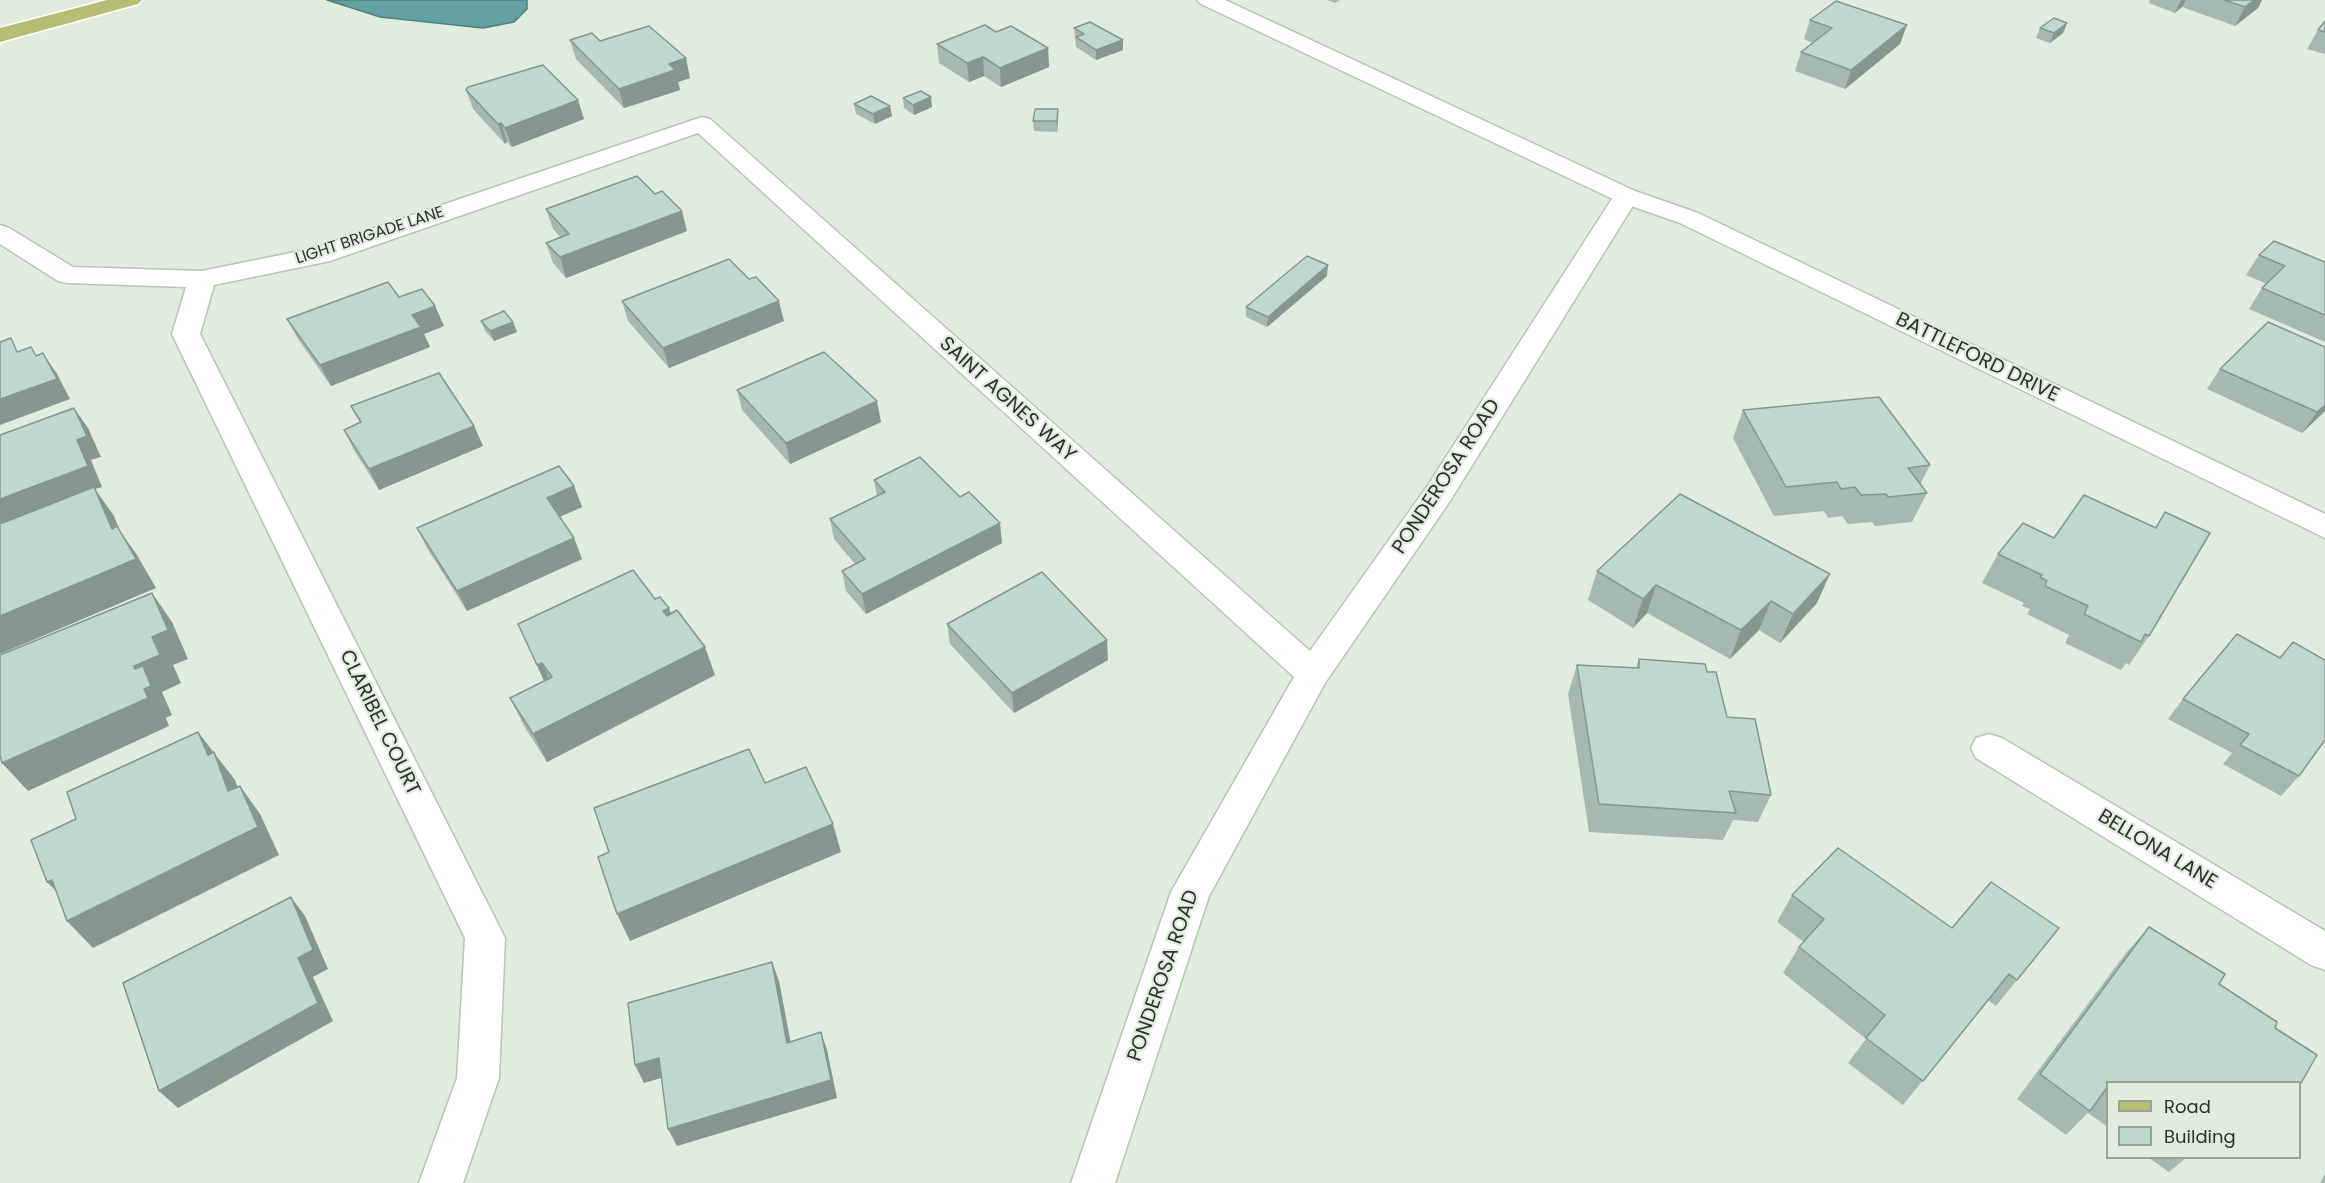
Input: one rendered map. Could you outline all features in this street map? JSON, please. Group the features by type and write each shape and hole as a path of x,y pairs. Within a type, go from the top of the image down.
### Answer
{"main road":[{"path":"0,35 131,0"}],"street":[{"path":"1208,0 1626,196"},
{"name":"LIGHT BRIGADE LANE","path":"0,233 67,274 202,279 321,255 702,124"},
{"name":"SAINT AGNES WAY","path":"702,124 1313,674"},
{"name":"BATTLEFORD DRIVE","path":"1626,196 1689,218 2325,527"},
{"name":"PONDEROSA ROAD","path":"1093,1183 1191,892 1313,674 1439,493 1626,196"},
{"name":"CLARIBEL COURT","path":"202,279 186,334 485,938 478,1078 441,1183"},
{"name":"BELLONA LANE","path":"1989,748 2325,952"}],"water":[{"path":"327,0 527,0 527,9 514,22 483,28 380,17"}],"building":[{"path":"2224,0 2254,0 2245,7"},
{"path":"1836,1 1907,25 1851,70 1801,52 1832,28 1810,20"},
{"path":"2054,18 2067,23 2054,33 2040,28"},
{"path":"2325,21 2325,32 2318,30"},
{"path":"1090,22 1123,40 1096,50 1076,37 1084,34 1074,28"},
{"path":"985,25 996,32 1011,26 1048,48 1000,68 983,57 967,63 937,44"},
{"path":"649,26 686,58 669,64 675,70 619,89 570,40 592,33 600,41"},
{"path":"543,65 578,100 505,128 501,123 498,124 466,90 468,87"},
{"path":"921,91 931,97 913,105 903,98"},
{"path":"871,96 890,106 873,114 854,104"},
{"path":"1035,109 1058,109 1057,121 1033,121"},
{"path":"637,176 655,194 662,191 682,211 560,257 546,243 569,234 546,209"},
{"path":"2274,241 2325,262 2325,315 2262,288 2285,266 2259,255"},
{"path":"1307,256 1328,265 1268,317 1246,307"},
{"path":"729,259 749,279 756,277 779,301 663,348 622,301"},
{"path":"388,282 399,297 422,289 435,306 412,315 421,327 320,365 287,319"},
{"path":"504,311 513,322 490,331 481,321"},
{"path":"2268,322 2325,347 2325,405 2317,412 2220,369"},
{"path":"11,338 17,352 31,347 36,356 43,353 57,379 0,399 0,342"},
{"path":"824,352 877,401 786,443 737,390"},
{"path":"439,373 474,426 369,469 344,430 361,422 351,406"},
{"path":"1879,397 1930,465 1908,468 1927,493 1888,497 1886,494 1861,495 1855,487 1841,489 1837,482 1786,487 1743,410"},
{"path":"74,408 87,436 77,440 88,466 0,499 0,435"},
{"path":"920,457 960,497 969,492 1000,523 862,594 842,571 865,559 830,519 885,492 874,480"},
{"path":"559,466 574,486 547,498 574,538 457,591 417,528"},
{"path":"94,487 112,529 117,526 136,559 0,616 0,524"},
{"path":"1680,494 1830,574 1793,614 1771,601 1741,630 1656,585 1643,599 1597,571"},
{"path":"2084,495 2156,528 2165,512 2210,533 2149,636 2145,634 2141,642 2084,614 2088,606 2045,586 2047,581 2040,577 2042,575 1998,554 2023,523 2054,538"},
{"path":"633,570 655,599 660,597 669,608 663,611 667,616 677,610 705,647 533,734 510,698 552,677 542,663 537,665 518,624"},
{"path":"1042,572 1107,640 1012,693 947,624"},
{"path":"152,593 168,630 152,637 160,655 134,666 135,669 143,666 151,686 144,689 148,698 2,763 0,755 0,655"},
{"path":"2237,634 2280,658 2293,642 2325,660 2325,740 2299,776 2240,745 2249,734 2183,699"},
{"path":"1639,659 1705,664 1707,672 1716,672 1727,717 1755,719 1771,795 1729,791 1736,813 1599,804 1577,665 1639,668"},
{"path":"198,732 208,755 214,752 228,791 240,786 258,827 67,921 52,880 47,882 31,840 76,819 67,792"},
{"path":"749,749 765,783 806,767 833,824 617,914 598,857 609,852 594,808"},
{"path":"1838,848 1952,928 1991,882 2059,928 2017,980 2009,974 1923,1081 1866,1038 1885,1015 1799,947 1824,919 1792,895"},
{"path":"291,897 313,950 298,958 318,1003 159,1091 123,983"},
{"path":"2149,927 2225,974 2219,984 2277,1022 2275,1028 2317,1055 2301,1083 2301,1081 2106,1081 2106,1089 2090,1111 2040,1074"},
{"path":"772,962 787,1043 821,1032 831,1080 668,1129 659,1058 635,1065 628,1003"}]}
